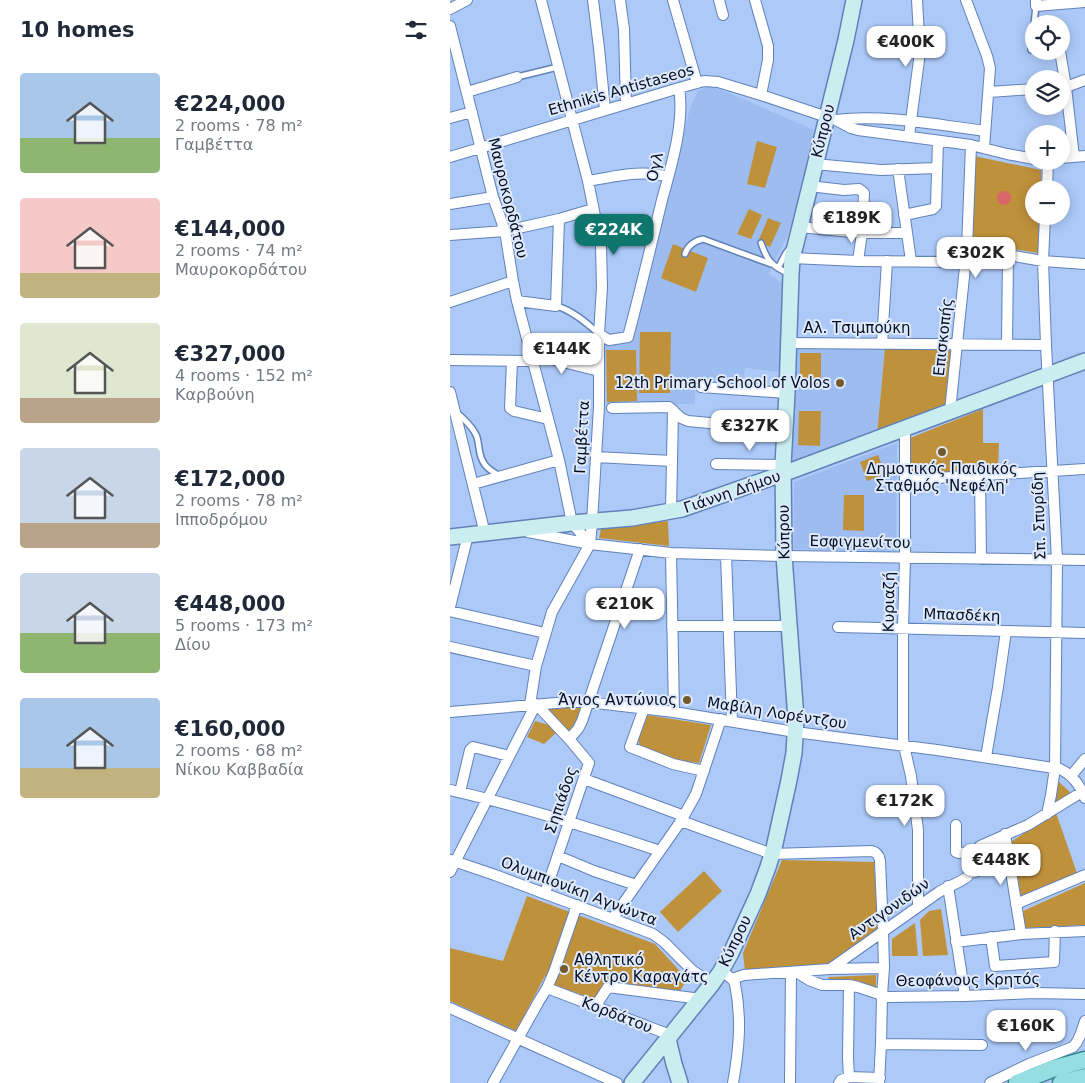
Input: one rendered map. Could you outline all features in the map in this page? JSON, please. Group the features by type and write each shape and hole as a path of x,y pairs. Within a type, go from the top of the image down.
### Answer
{"main road":[{"path":"1017,1083 1052,1069 1085,1060"},
{"path":"1061,1083 1085,1077"}],"street":[{"path":"450,9 467,0"},
{"name":"Γαμβέττα","path":"541,0 588,181 601,246 602,287 599,334 599,408 590,544"},
{"path":"593,0 600,48 605,110"},
{"path":"620,0 624,29 626,104"},
{"path":"673,0 698,83"},
{"path":"719,0 723,15"},
{"path":"755,0 768,46 768,60 761,95"},
{"name":"Κύπρου","path":"632,1083 712,984 726,975 731,953 758,894 772,854 789,780 794,753 795,704 784,556 783,470 789,343 785,271 794,250 814,164 831,119 854,0"},
{"path":"909,136 919,60 917,0"},
{"path":"966,0 991,72 984,148"},
{"path":"1036,3 1085,2"},
{"name":"Μαυροκορδάτου","path":"450,26 493,197 505,231 517,302 560,460 572,524"},
{"path":"467,92 517,77"},
{"path":"1070,85 1085,80"},
{"name":"Ethnikis Antistaseos","path":"450,157 708,81 718,82 761,95 858,130 971,145 1025,157"},
{"name":"Ογλ","path":"599,334 609,340 628,337 668,177 681,113 679,88"},
{"path":"989,92 1025,90"},
{"path":"450,118 472,112"},
{"path":"1070,115 1080,156"},
{"path":"831,119 912,121 985,131"},
{"path":"904,216 933,209 936,206 938,141"},
{"name":"Επισκοπής","path":"950,411 967,248 971,145"},
{"path":"814,164 881,170 936,168"},
{"path":"898,170 911,261"},
{"path":"588,181 641,173 668,177"},
{"path":"809,186 862,191 864,197 862,233 858,261"},
{"path":"450,204 493,197"},
{"path":"450,235 505,231 593,209"},
{"path":"517,302 556,306 558,219"},
{"name":"Σπ. Σπυρίδη","path":"1045,225 1043,261 1056,560 1055,768 1046,814"},
{"path":"799,228 862,233 907,233"},
{"path":"967,248 1043,261 1085,264"},
{"path":"794,250 858,261 965,262"},
{"path":"1007,344 1008,256"},
{"path":"882,344 887,261"},
{"path":"450,302 513,281"},
{"name":"Αλ. Τσιμπούκη","path":"789,343 1046,345"},
{"path":"450,360 512,361 532,357 599,371"},
{"path":"512,361 510,408 514,411 548,419"},
{"name":"Γιάννη Δήμου","path":"450,537 632,518 671,512 1085,361"},
{"path":"701,386 787,393"},
{"path":"450,392 485,534"},
{"path":"612,408 669,407 680,418 692,422 785,430"},
{"path":"671,512 673,410"},
{"name":"Κυριαζή","path":"905,428 904,746 912,776 918,830 918,907"},
{"path":"596,457 672,461"},
{"path":"473,484 560,460"},
{"path":"716,464 783,470"},
{"path":"905,480 1085,469"},
{"path":"980,475 981,559"},
{"path":"450,872 453,860 509,756 533,704 536,666 552,612 590,544 572,524"},
{"name":"Εσφιγμενίτου","path":"516,530 590,544 726,555 1085,560"},
{"path":"450,607 468,536"},
{"path":"569,739 579,726 640,549"},
{"path":"671,552 674,712"},
{"path":"726,555 732,721"},
{"path":"450,611 545,633"},
{"path":"672,626 788,626"},
{"name":"Μπασδέκη","path":"838,627 1085,633"},
{"path":"986,757 1006,631"},
{"path":"450,648 536,666"},
{"name":"Μαβίλη Λορέντζου","path":"450,712 533,704 587,702 644,708 795,732 1055,768 1071,776 1084,795"},
{"name":"Σηπιάδος","path":"533,704 589,761 545,893"},
{"path":"644,708 630,747 673,764 704,771"},
{"path":"613,918 683,819 694,800 721,719"},
{"path":"509,756 471,747 455,791 570,821 660,851"},
{"path":"1071,776 1085,759"},
{"path":"584,778 772,854 871,851 876,853 880,861 884,968 879,1081 849,1077 841,1080 839,1083"},
{"path":"970,873 976,852 980,846 1028,825 1084,795"},
{"path":"956,825 956,852 960,854 976,852"},
{"path":"1005,834 1021,934"},
{"name":"Αντιγονιδών","path":"830,970 948,886 965,879 970,873 976,872 992,857 1005,834"},
{"path":"558,856 594,871 636,885"},
{"name":"Ολυμπιονίκη Αγνώντα","path":"453,860 653,934 693,971 712,984"},
{"path":"1016,904 1085,875"},
{"path":"948,886 965,996"},
{"path":"493,1083 547,988 577,905"},
{"path":"956,942 1021,934 1085,931"},
{"path":"990,937 995,966 1054,962 1054,932"},
{"name":"Θεοφάνους Κρητός","path":"726,975 744,976 884,968"},
{"path":"790,1083 794,972"},
{"name":"Θεοφάνους Κρητός","path":"794,972 822,985 849,986 861,988 882,996 894,997 1035,993 1085,994"},
{"path":"726,975 734,983 740,1026 733,1083"},
{"path":"849,986 849,1077"},
{"path":"595,1007 608,987 701,999"},
{"name":"Κορδάτου","path":"547,988 665,1033 680,1083"},
{"path":"450,1008 617,1083"},
{"path":"990,1083 1029,1064 1071,1048 1078,1042 1085,1021"},
{"path":"881,1044 982,1045"}],"lane":[{"path":"517,77 559,67"},
{"path":"685,254 687,248 696,241 703,239 772,264 785,271"},
{"path":"761,243 766,257 772,264"},
{"path":"556,306 566,309 599,334"},
{"path":"452,406 476,433 480,458 483,463 499,476"}],"shaded area":[{"path":"709,86 814,130 793,224 769,274 786,286 782,372 745,367 743,386 696,383 694,404 606,404 605,347 608,344 630,343 690,108 698,91"},
{"path":"757,141 777,147 765,188 747,184"},
{"path":"974,156 1025,167 1025,170 1041,170 1041,180 1025,180 1025,225 1040,225 1038,253 971,242"},
{"path":"1001,191 1007,191 1011,198 1007,205 1001,205 997,201 997,195"},
{"path":"749,209 762,215 751,239 737,234"},
{"path":"768,218 781,223 770,247 758,242"},
{"path":"673,244 708,258 696,292 661,278"},
{"path":"640,332 671,332 670,393 639,393"},
{"path":"792,347 885,348 877,435 786,469"},
{"path":"953,347 947,408 877,435 885,348"},
{"path":"606,350 636,350 637,401 607,402"},
{"path":"800,353 821,353 821,384 800,384"},
{"path":"983,409 983,443 999,443 998,470 910,476 910,438"},
{"path":"799,411 821,411 820,446 798,445"},
{"path":"897,443 896,551 794,549 794,482"},
{"path":"878,455 885,474 867,481 860,462"},
{"path":"844,495 864,495 864,531 843,530"},
{"path":"668,521 669,546 599,538 601,529"},
{"path":"580,707 583,710 570,731 566,731 549,711 549,709"},
{"path":"647,715 711,725 699,763 672,759 640,746 638,740"},
{"path":"535,721 549,725 556,733 544,744 527,737"},
{"path":"1058,781 1072,794 1058,804 1053,803"},
{"path":"1056,813 1077,873 1021,897 1012,841"},
{"path":"782,860 874,862 878,931 829,967 745,971 743,953"},
{"path":"704,871 722,891 678,932 660,912"},
{"path":"1085,883 1085,925 1025,928 1023,911"},
{"name":"Αθλητικό Κέντρο Καραγάτς","path":"527,896 655,944 687,979 679,993 607,983 596,1000 552,984 554,979 545,976 516,1031 450,1001 450,948 503,961"},
{"path":"941,909 948,955 923,956 920,920 929,911"},
{"path":"915,923 918,956 892,956 892,939"},
{"path":"876,975 876,989 860,983 831,980 828,978 829,977"}],"place":[{"name":"12th Primary School of Volos","path":"840,383"},
{"name":"Δημοτικός Παιδικός Σταθμός 'Νεφέλη'","path":"942,452"},
{"name":"Άγιος Αντώνιος","path":"687,700"},
{"name":"Αθλητικό Κέντρο Καραγάτς","path":"564,969"}]}
